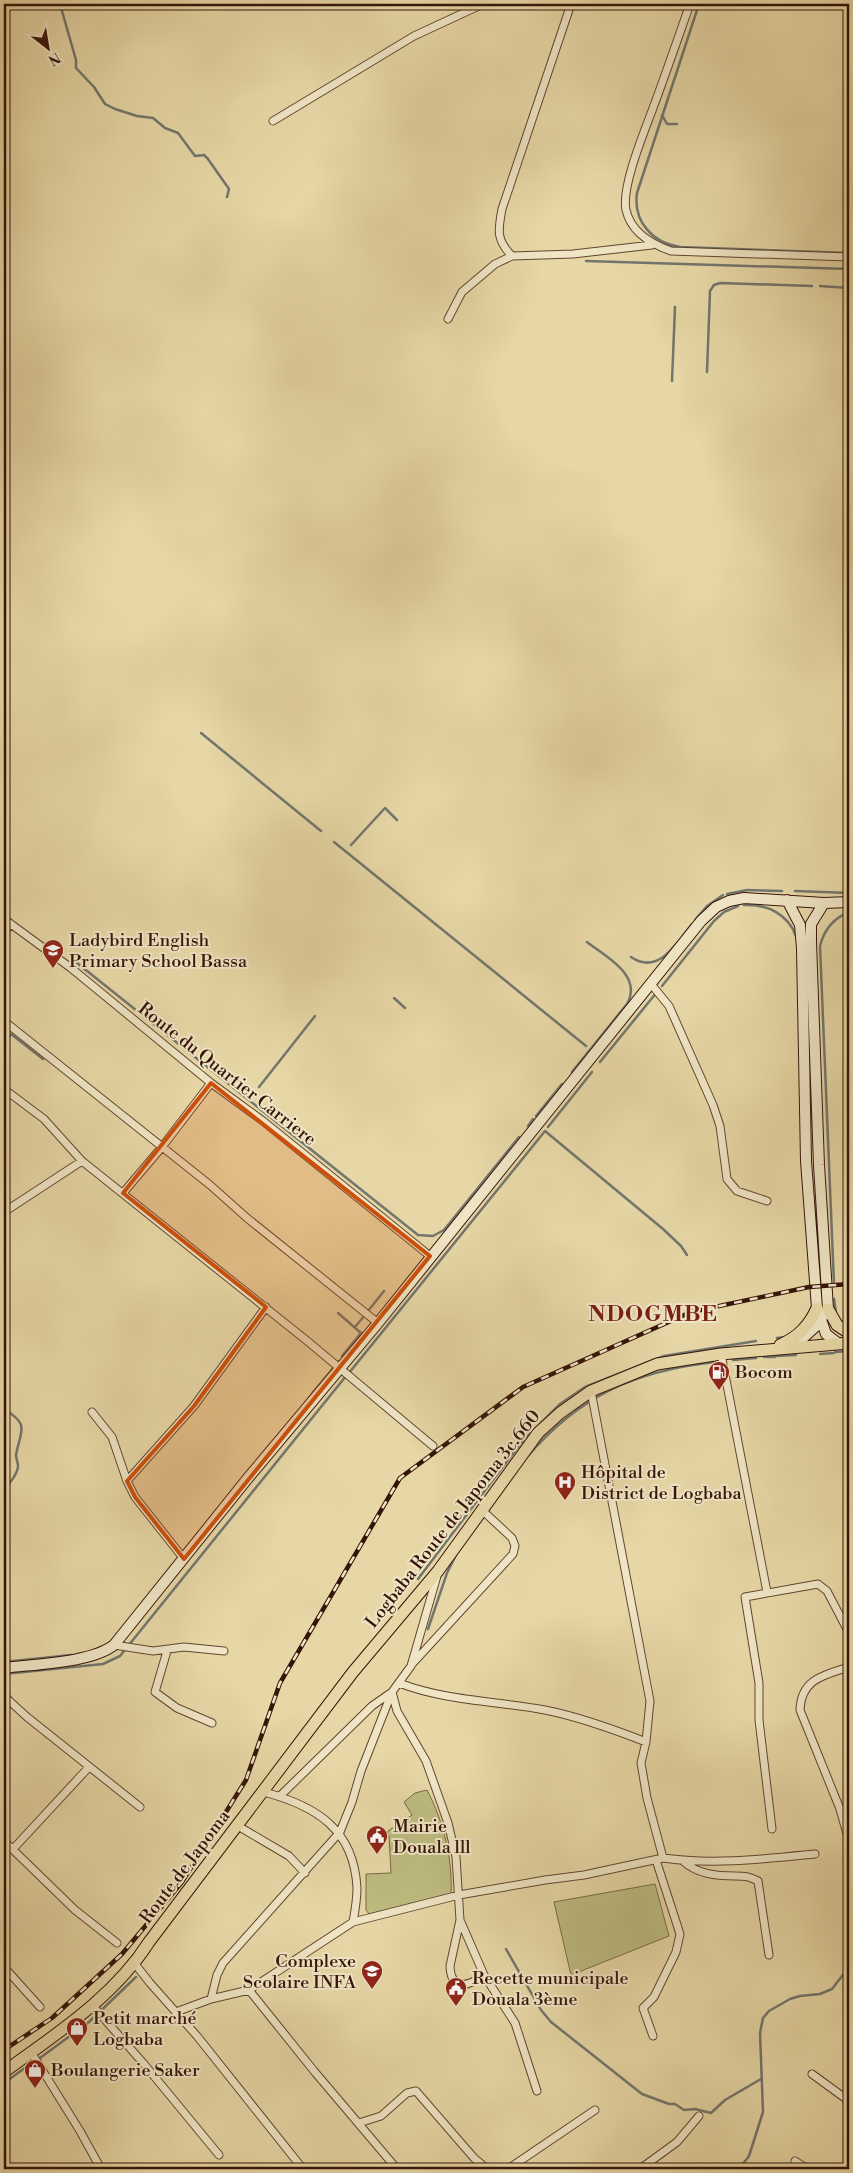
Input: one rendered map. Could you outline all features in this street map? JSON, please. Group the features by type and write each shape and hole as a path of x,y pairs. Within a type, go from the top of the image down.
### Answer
{"main road":[{"path":"4,1668 90,1657 106,1652 114,1645 248,1478 378,1323 701,920 716,907 729,901 744,898 824,903 849,902"},
{"path":"787,900 800,925 802,948 806,1160 822,1309 849,1333"},
{"path":"824,903 811,924 819,1165 822,1309 820,1322 828,1337 844,1344"},
{"path":"770,1349 789,1341 802,1331 822,1309"},
{"path":"793,1347 820,1322"},
{"name":"Logbaba Route de Japoma 3c.660","path":"264,1792 352,1672 438,1571 538,1433 560,1413 591,1391 657,1364 721,1354 844,1344"},
{"name":"Route de Japoma","path":"4,2072 92,2005 135,1964 264,1792"}],"street":[{"path":"273,120 414,36 483,4"},
{"path":"512,256 502,246 498,229 502,209 571,4"},
{"path":"690,4 637,154 625,198 629,218 638,232 652,244 671,251 849,257"},
{"path":"448,319 462,292 495,264 512,256 573,254 652,244"},
{"name":"Route du Quartier Carriere","path":"4,919 71,968 211,1083 262,1121 430,1256"},
{"path":"4,931 11,924"},
{"path":"650,984 662,995 669,1006 713,1105 720,1126 728,1179 737,1190 767,1201"},
{"path":"4,1021 378,1323"},
{"path":"123,1193 162,1147 211,1083"},
{"path":"4,1089 44,1119 82,1161 266,1307 432,1446"},
{"path":"4,1212 82,1161"},
{"path":"127,1481 194,1406 266,1307"},
{"path":"721,1354 767,1592"},
{"path":"591,1391 650,1701 642,1763 647,1798 659,1859 680,1934 676,1952 654,1997 643,2008 653,2036"},
{"path":"92,1412 112,1437 127,1481 135,1497 184,1559"},
{"path":"210,1999 217,1975 223,1963 340,1832 352,1802 361,1771 392,1692 411,1666 513,1554 515,1546 512,1538 483,1510"},
{"path":"411,1666 438,1571"},
{"path":"772,1829 759,1720 759,1683 746,1597 818,1584 827,1592 849,1634"},
{"path":"114,1645 153,1651 196,1647 224,1651"},
{"path":"167,1650 155,1692 177,1708 212,1723"},
{"path":"848,1834 840,1809 800,1710 800,1697 807,1685 824,1675 849,1668"},
{"path":"399,1683 422,1692 447,1697 543,1710 584,1719 646,1742"},
{"path":"280,1796 372,1706 392,1692"},
{"path":"392,1692 397,1712 426,1761 448,1823 456,1857 460,1920 450,1974 460,1984 467,1985 484,1975"},
{"path":"4,1696 140,1807"},
{"path":"13,1849 89,1767"},
{"path":"264,1792 294,1801 317,1814 340,1832 353,1858 357,1888 353,1922"},
{"path":"238,1826 289,1856 305,1873"},
{"path":"4,1841 75,1910 117,1943"},
{"path":"176,2012 210,1999 249,1990 353,1922 459,1895 584,1875 659,1859 684,1861 747,1860 814,1854"},
{"path":"684,1861 693,1870 706,1874 750,1876 758,1881 769,1955"},
{"path":"460,1920 484,1975 515,2023 537,2091"},
{"path":"135,1964 197,2036 303,2169"},
{"path":"4,1967 40,2007"},
{"path":"249,1990 314,2071 397,2169"},
{"path":"92,2005 144,2064 219,2155"},
{"path":"31,2052 80,2131 100,2169"},
{"path":"812,2074 849,2101"},
{"path":"359,2123 381,2116 407,2093 416,2091 468,2152 487,2169"},
{"path":"508,2169 595,2110"},
{"path":"640,2169 677,2142 699,2116"},
{"path":"796,2161 806,2169"}],"highlighted area":[{"path":"211,1083 430,1256 184,1559 135,1497 127,1481 194,1406 266,1307 123,1193"}],"shaded area":[{"path":"427,1790 443,1828 449,1855 451,1897 441,1901 414,1903 369,1914 366,1910 366,1874 391,1873 389,1836 386,1836 388,1831 412,1815 404,1802 415,1793"},
{"path":"655,1884 669,1936 571,1975 554,1902"}],"waterway":[{"path":"60,4 76,60 76,68 94,87 105,104 137,116 153,118 165,128 178,133 195,156 204,155 208,159 229,189 227,197"},
{"path":"699,4 637,193 638,213 642,222 653,236 670,245 680,247 849,253"},
{"path":"662,115 667,124 677,124"},
{"path":"586,261 849,269"},
{"path":"707,372 710,291 714,285 720,283 812,286"},
{"path":"820,286 849,288"},
{"path":"672,381 675,307"},
{"path":"201,733 321,831"},
{"path":"351,845 385,808 397,820"},
{"path":"334,842 586,1046"},
{"path":"727,894 747,890 782,891"},
{"path":"795,891 849,893"},
{"path":"695,920 707,906 723,895"},
{"path":"744,905 761,906 776,912 788,922 796,936"},
{"path":"662,986 714,921 724,912 738,906"},
{"path":"834,1284 820,946 830,925 849,912"},
{"path":"631,957 641,962 650,963 658,960 673,948 692,924"},
{"path":"572,1072 627,1004 631,994 630,984 620,968 587,942"},
{"path":"72,959 418,1235 433,1236 444,1230 519,1137"},
{"path":"600,1062 657,992"},
{"path":"394,998 405,1008"},
{"path":"259,1087 315,1016"},
{"path":"4,1044 11,1034 43,1059"},
{"path":"548,1127 592,1072"},
{"path":"536,1116 562,1084"},
{"path":"528,1126 533,1119"},
{"path":"349,1373 545,1131 663,1229 681,1246 687,1255"},
{"path":"368,1311 384,1291"},
{"path":"834,1299 836,1313"},
{"path":"338,1313 361,1333 342,1356"},
{"path":"355,1327 365,1315"},
{"path":"777,1338 785,1337"},
{"path":"418,1579 521,1443 560,1404 585,1387 664,1356 756,1341"},
{"path":"835,1352 849,1351"},
{"path":"820,1354 834,1353"},
{"path":"777,1356 796,1355"},
{"path":"764,1357 775,1357"},
{"path":"733,1360 756,1358"},
{"path":"315,1390 339,1361"},
{"path":"527,1457 567,1417 611,1390 659,1372 715,1362"},
{"path":"4,1674 103,1664 120,1656 346,1376"},
{"path":"309,1398 314,1391"},
{"path":"4,1409 18,1420 22,1429 16,1455 18,1469 13,1479 4,1489"},
{"path":"428,1629 447,1573 457,1553"},
{"path":"4,1662 71,1655"},
{"path":"4,1689 11,1698"},
{"path":"506,1949 541,2010 551,2022 642,2094 669,2104 675,2104 684,2110 695,2109 711,2113 725,2100 761,2079"},
{"path":"739,2169 749,2156 763,2112 760,2033 763,2018 769,2011 790,1999 820,1994 832,1989 849,1967"},
{"path":"40,2058 89,2022 136,1977"},
{"path":"4,2083 29,2065"}],"railway":[{"path":"4,2050 52,2018 122,1954 182,1882 246,1780 280,1683 400,1478 523,1387 691,1312 809,1287 849,1284"}],"place":[{"name":"Ladybird English Primary School Bassa","path":"53,969"},
{"name":"Bocom","path":"719,1391"},
{"name":"Hôpital de District de Logbaba","path":"565,1501"},
{"name":"Mairie Douala lll","path":"377,1855"},
{"name":"Complexe Scolaire INFA","path":"372,1990"},
{"name":"Recette municipale Douala 3ème","path":"456,2007"},
{"name":"Petit marché Logbaba","path":"77,2047"},
{"name":"Boulangerie Saker","path":"35,2089"}],"district":[{"name":"NDOGMBE","path":"653,1314"}]}
